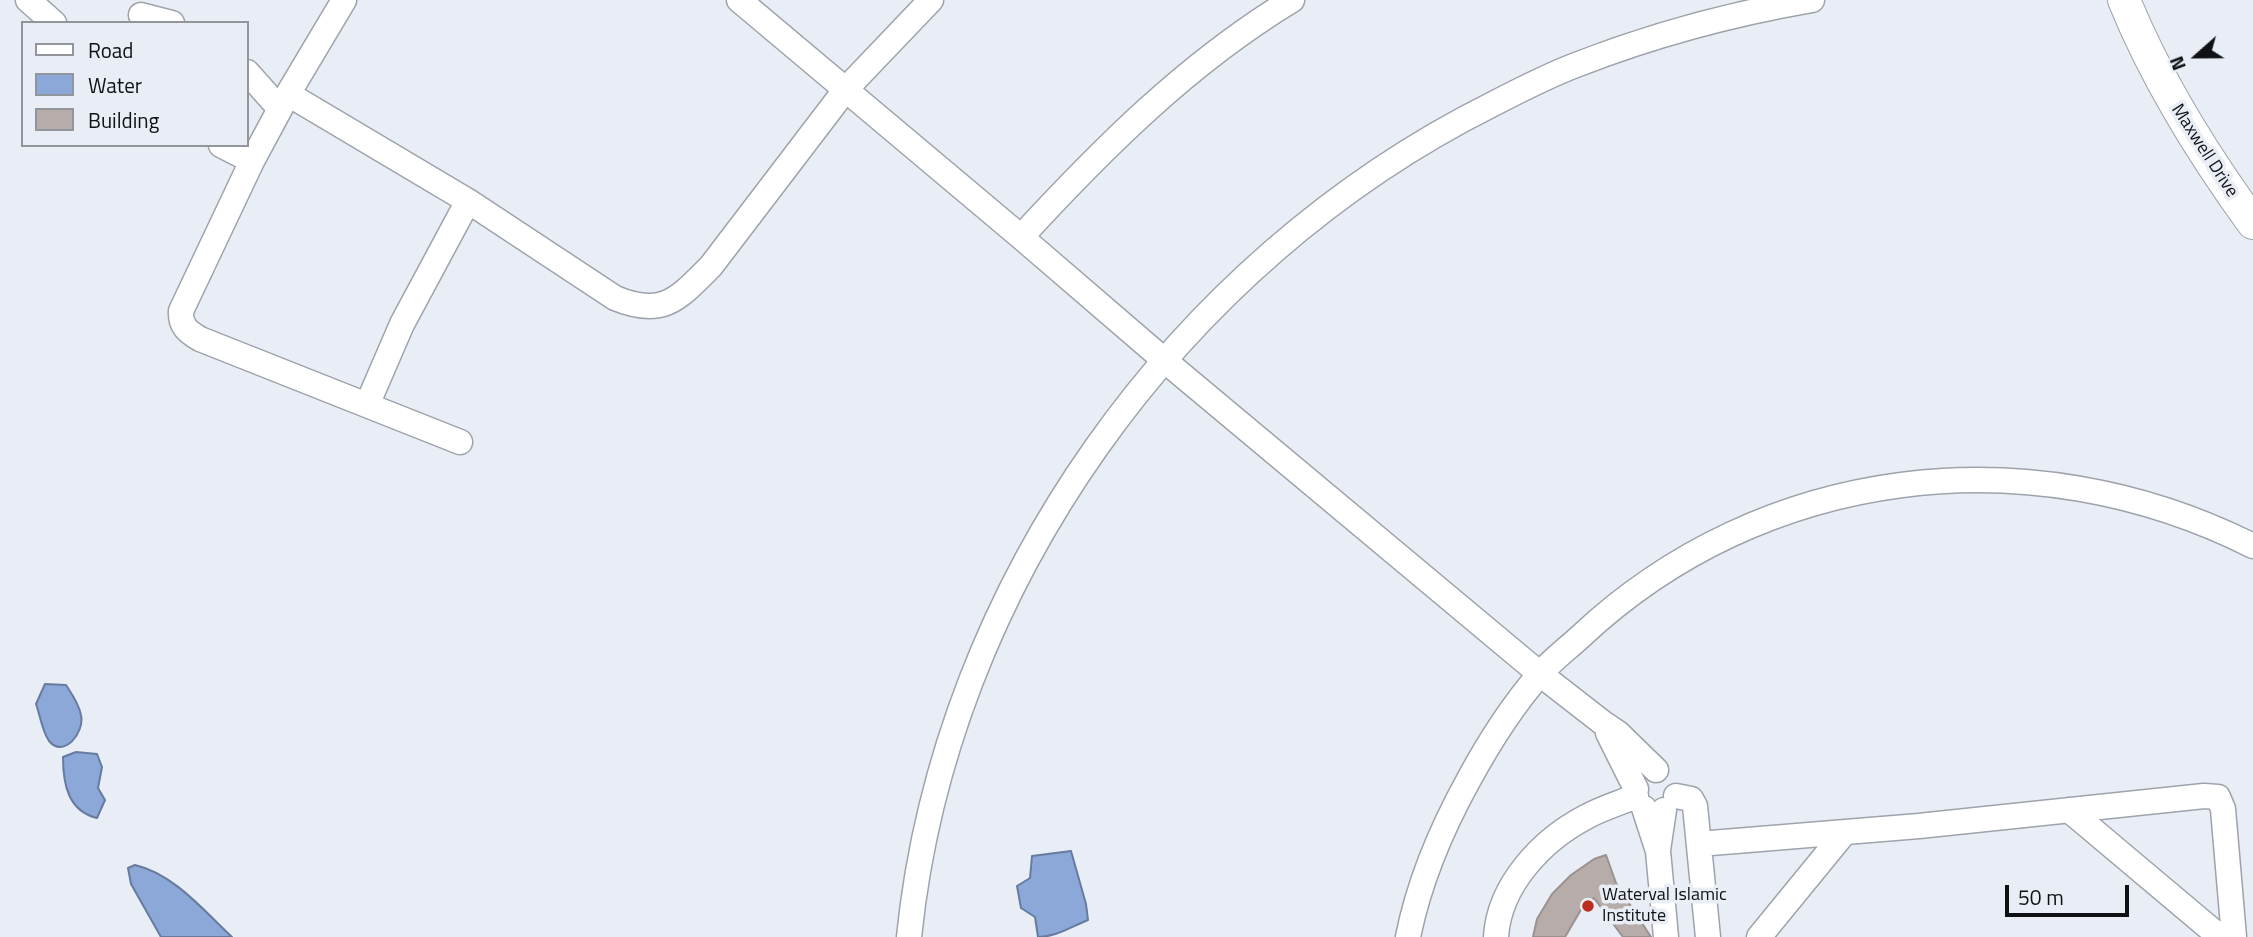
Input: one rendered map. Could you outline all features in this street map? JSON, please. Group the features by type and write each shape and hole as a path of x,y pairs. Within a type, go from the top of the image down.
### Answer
{"main road":[{"name":"Maxwell Drive","path":"2124,0 2142,44 2196,142 2253,223"}],"street":[{"path":"28,0 52,21"},
{"path":"344,0 252,162 181,311 180,319 188,332 200,339 460,442"},
{"path":"739,0 1164,360 1541,674 1618,733 1656,770 1669,775 1674,780 1651,800"},
{"path":"248,73 284,102 468,201 615,298 647,308 666,303 687,291 711,266 846,89 931,0"},
{"path":"1021,237 1086,166 1171,87 1226,44 1292,0"},
{"path":"909,937 923,848 949,744 1000,614 1034,546 1073,480 1118,417 1164,360 1226,295 1313,217 1374,173 1467,117 1573,66 1633,44 1687,27 1765,8 1812,0"},
{"path":"144,13 166,21"},
{"path":"225,147 252,162"},
{"path":"367,405 402,324 468,201"},
{"path":"1408,937 1438,841 1459,798 1498,731 1541,674 1623,598 1665,569 1733,533 1840,495 1927,482 1983,479 2070,486 2119,495 2209,526 2253,546"},
{"path":"1603,723 1651,800 1665,937"},
{"path":"1699,844 2204,796 2218,797 2223,809 2234,937"},
{"path":"1496,937 1497,924 1513,884 1548,842 1588,816 1651,800 1691,799 1695,806 1707,937"},
{"path":"2069,810 2220,937"},
{"path":"1759,937 1845,832"}],"water":[{"path":"45,684 66,685 79,707 80,729 72,741 61,747 49,741 36,704"},
{"path":"76,752 97,754 102,767 98,788 105,800 97,818 73,803 66,786 63,757"},
{"path":"1071,851 1088,920 1057,933 1038,937 1035,917 1021,908 1017,886 1030,878 1032,856"},
{"path":"135,865 163,876 199,905 232,937 161,937 131,884 128,868"}],"building":[{"name":"Waterval Islamic Institute","path":"1606,855 1616,883 1651,937 1623,937 1594,898 1582,908 1565,937 1533,937 1537,919 1552,894 1571,875 1594,859"}],"place":[{"name":"Waterval Islamic Institute","path":"1588,906"}]}
